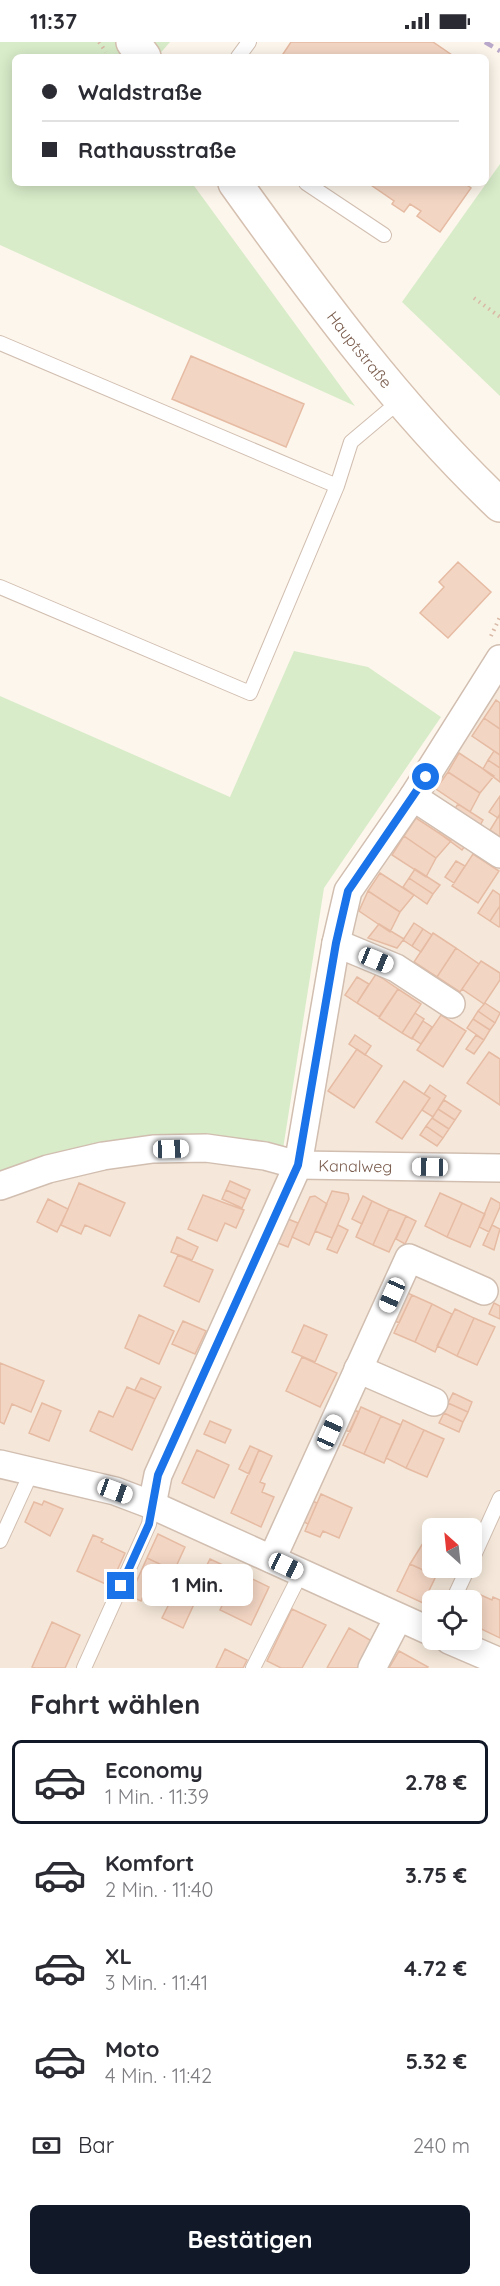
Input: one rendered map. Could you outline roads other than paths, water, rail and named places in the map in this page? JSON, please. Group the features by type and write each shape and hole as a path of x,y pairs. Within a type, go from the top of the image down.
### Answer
{"street":[{"name":"Hauptstraße","path":"238,186 330,315 402,399 500,506"},
{"path":"152,1505 158,1475 298,1165 336,943 348,891 497,672"},
{"path":"413,797 500,854"},
{"path":"336,943 396,968 451,1004"},
{"name":"Kanalweg","path":"0,1186 59,1166 103,1156 153,1149 206,1148 265,1156 298,1165 499,1165"},
{"path":"272,1560 409,1258 484,1291"},
{"path":"358,1369 434,1402"},
{"path":"0,1464 115,1491 152,1505 422,1628"},
{"path":"372,1668 398,1618"},
{"path":"472,1650 500,1662"}],"lane":[{"path":"310,186 384,235"},
{"path":"0,343 337,486"},
{"path":"0,587 250,693 337,486 351,442 402,399"},
{"path":"0,1541 32,1471"},
{"path":"482,1538 500,1498"},
{"path":"84,1668 149,1524 152,1505"},
{"path":"254,1668 301,1573"}],"railway":[{"path":"485,42 500,51"}]}
